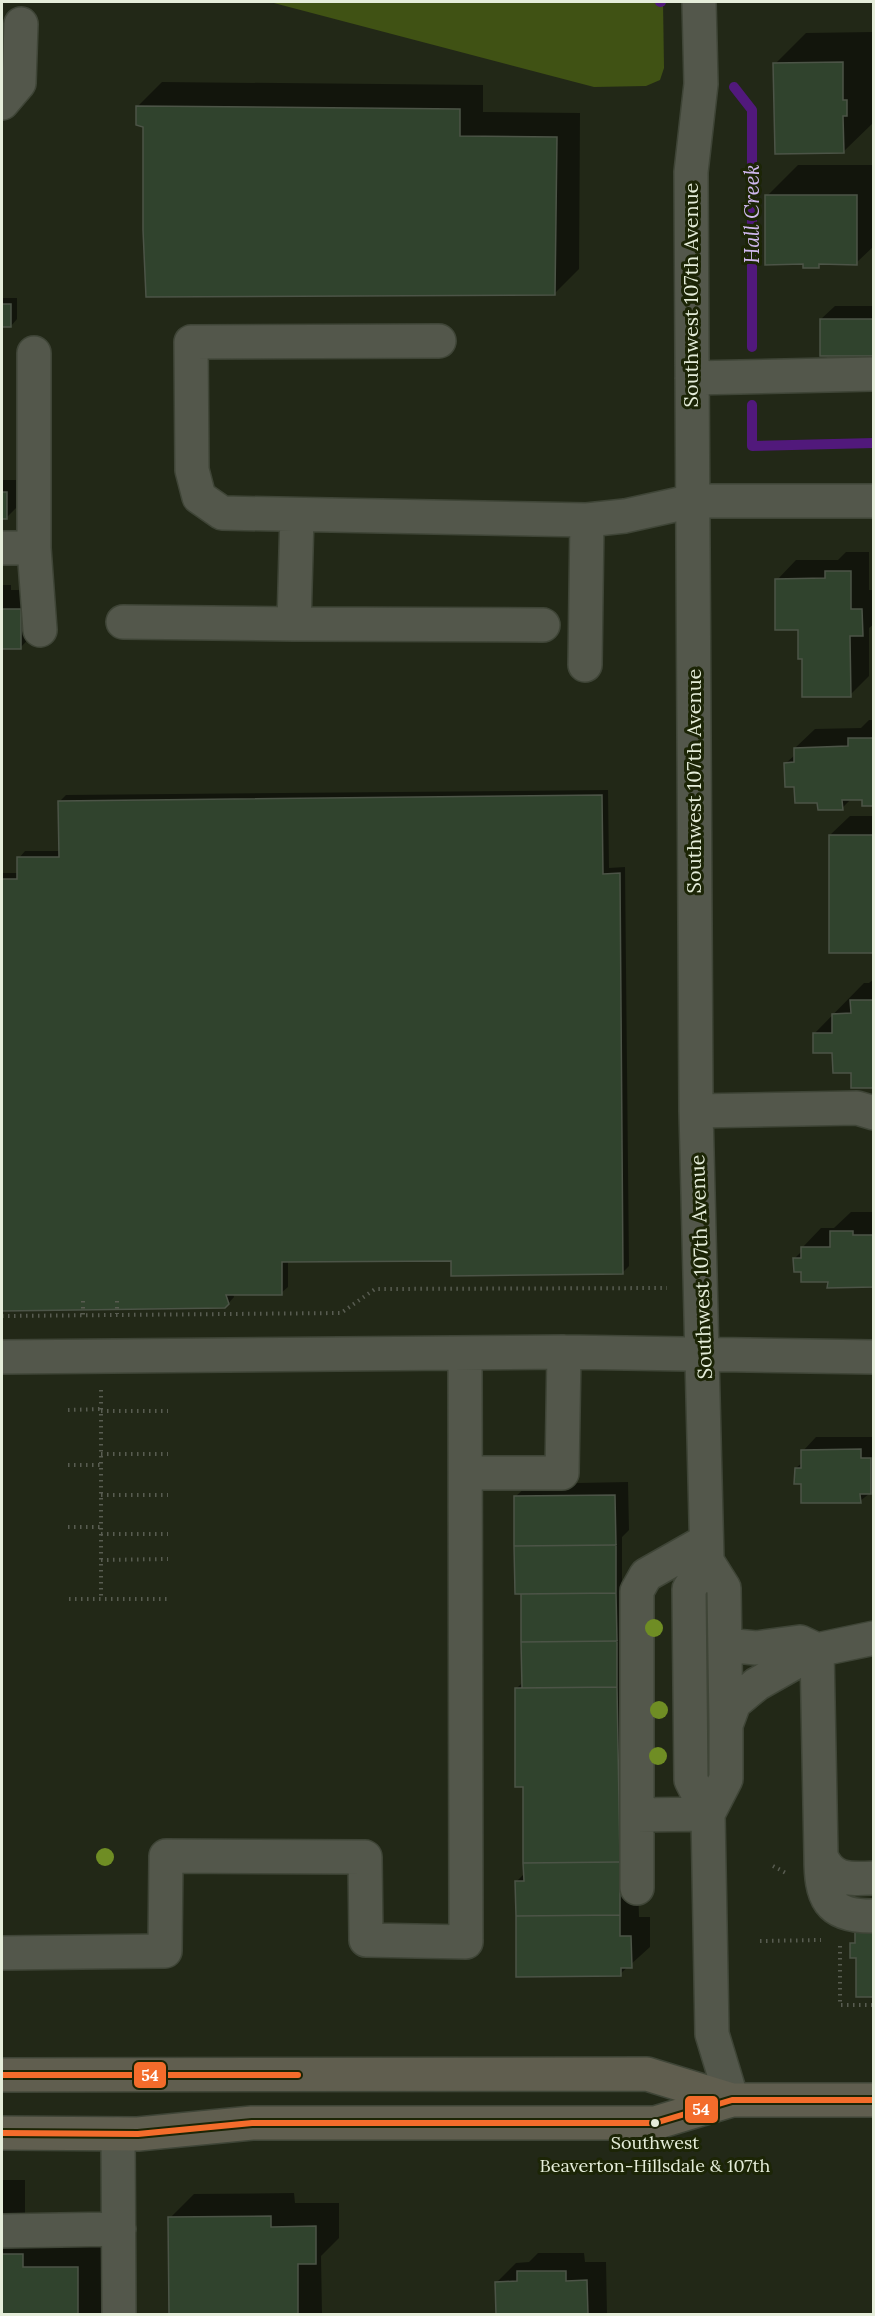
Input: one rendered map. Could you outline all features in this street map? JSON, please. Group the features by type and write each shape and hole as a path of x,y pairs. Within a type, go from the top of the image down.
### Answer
{"main road":[{"path":"2,2075 647,2074 732,2100"},
{"path":"2,2133 118,2134 252,2123 655,2123 732,2100 873,2100"}],"street":[{"name":"Southwest 107th Avenue","path":"699,2 701,84 691,172 692,378 696,1111 704,1354 707,1551"},
{"path":"2,103 19,83 26,10"},
{"path":"439,341 191,342 192,470 199,497 222,513 587,520 625,516 693,501 873,501"},
{"path":"34,353 34,548 40,630"},
{"path":"692,378 873,374"},
{"path":"294,624 297,515"},
{"path":"585,665 587,520"},
{"path":"2,548 34,548"},
{"path":"123,622 543,625"},
{"path":"696,1111 857,1108 873,1113"},
{"path":"466,1473 562,1473 564,1352"},
{"path":"2,1357 564,1352 873,1357"},
{"path":"2,1953 165,1951 166,1856 365,1857 366,1940 466,1941 465,1353"},
{"path":"707,1551 724,1588 726,1725 726,1779 708,1814"},
{"path":"707,1551 688,1589 691,1780 708,1814 712,2034 732,2100"},
{"path":"638,1888 637,1591 646,1575 707,1551"},
{"path":"726,1725 734,1703 757,1684 817,1650 873,1638"},
{"path":"725,1646 756,1648 800,1642 817,1650"},
{"path":"817,1650 821,1881 824,1894 831,1906 842,1912 862,1917 873,1916"},
{"path":"638,1815 708,1814"},
{"path":"821,1856 824,1864 839,1877 873,1878"},
{"path":"118,2134 119,2314"},
{"path":"2,2231 119,2229"}],"path":[{"path":"2,1316 341,1313 375,1289 668,1288"},
{"path":"83,1301 83,1315"},
{"path":"117,1301 117,1314"},
{"path":"101,1356 101,1599"},
{"path":"68,1410 168,1411"},
{"path":"101,1454 168,1454"},
{"path":"68,1465 101,1465"},
{"path":"101,1495 168,1495"},
{"path":"68,1527 101,1527"},
{"path":"101,1534 168,1534"},
{"path":"101,1560 168,1559"},
{"path":"69,1599 167,1599"},
{"path":"760,1941 828,1940"},
{"path":"840,1940 840,2005 873,2005"}],"green space":[{"path":"270,2 663,2 664,68 660,80 646,86 594,87"}],"building":[{"path":"843,62 843,100 847,100 847,116 843,116 844,153 775,154 773,63"},
{"path":"136,106 460,109 460,136 557,137 555,295 146,297 143,230 143,127 136,125"},
{"path":"765,195 857,195 857,265 819,264 819,268 803,268 803,264 765,265"},
{"path":"2,304 11,304 11,327 2,327"},
{"path":"820,319 874,319 874,356 820,356"},
{"path":"2,492 7,492 7,519 2,519"},
{"path":"825,571 851,571 851,609 862,609 863,636 850,636 851,697 802,697 802,659 798,659 798,630 775,630 775,579 825,578"},
{"path":"2,609 21,609 21,649 2,649"},
{"path":"848,738 874,738 874,806 862,806 862,800 842,800 843,810 818,810 817,803 795,803 794,787 785,787 784,763 794,762 794,748 848,746"},
{"path":"602,795 603,874 620,873 623,1274 451,1276 451,1261 282,1262 282,1295 226,1295 229,1304 225,1308 2,1311 2,879 17,879 17,857 59,857 58,801"},
{"path":"829,835 874,835 874,953 829,953"},
{"path":"850,1000 874,1000 874,1088 851,1088 851,1073 833,1073 832,1053 813,1053 813,1033 832,1033 832,1014 851,1013"},
{"path":"830,1231 853,1231 853,1235 873,1235 874,1287 827,1288 828,1282 801,1282 801,1272 794,1272 793,1258 801,1258 801,1247 830,1247"},
{"path":"861,1449 861,1458 871,1458 871,1494 860,1494 861,1503 801,1503 801,1484 794,1484 795,1468 801,1468 801,1450"},
{"path":"615,1495 616,1545 514,1546 514,1496"},
{"path":"616,1545 616,1593 515,1594 514,1546"},
{"path":"616,1593 617,1641 521,1642 521,1594"},
{"path":"617,1641 617,1687 522,1688 521,1642"},
{"path":"617,1687 620,1862 523,1863 523,1787 515,1787 515,1688"},
{"path":"620,1862 620,1915 516,1916 515,1881 524,1881 523,1863"},
{"path":"620,1915 620,1936 631,1936 632,1968 621,1968 621,1976 516,1977 516,1916"},
{"path":"855,1931 874,1931 874,1997 856,1997 856,1958 850,1958 850,1943 855,1943"},
{"path":"271,2216 271,2227 316,2226 316,2264 298,2264 298,2314 169,2314 168,2217"},
{"path":"2,2254 23,2254 23,2267 78,2267 78,2314 2,2314"},
{"path":"517,2271 566,2271 566,2281 587,2280 588,2314 496,2314 495,2282 517,2281"}],"waterway":[{"name":"Hall Creek","path":"734,87 752,110 752,347"},
{"name":"Hall Creek","path":"752,405 752,446 874,443"}],"transit line":[{"name":"54","path":"2,2075 298,2075"},
{"name":"54","path":"2,2133 138,2134 252,2123 655,2123 732,2100 874,2100"}],"place":[{"name":"Southwest Beaverton-Hillsdale & 107th","path":"655,2123"}]}
